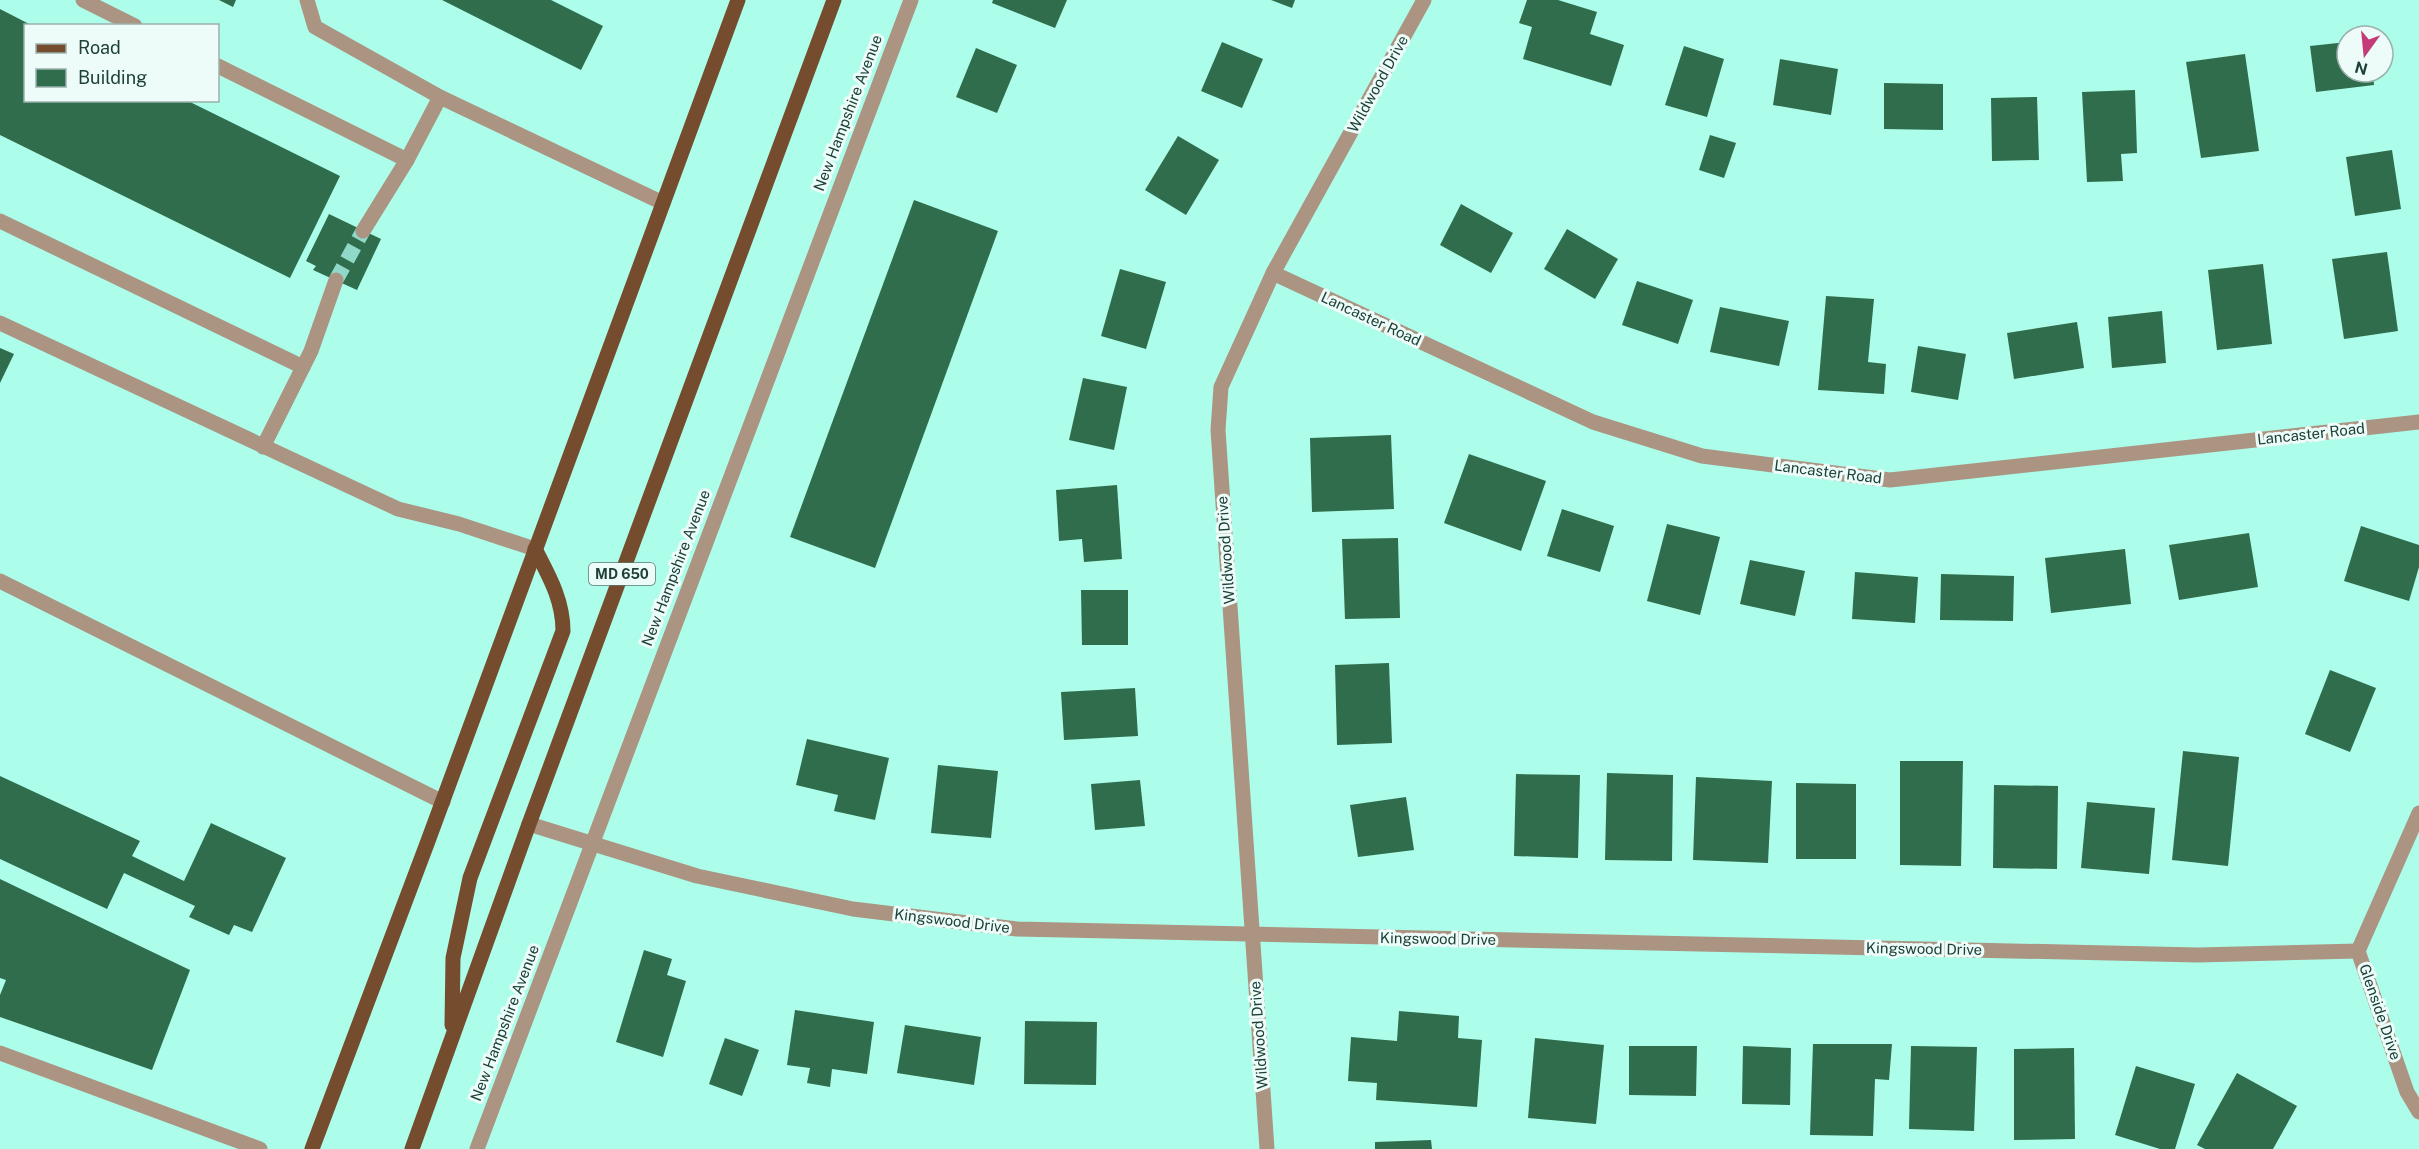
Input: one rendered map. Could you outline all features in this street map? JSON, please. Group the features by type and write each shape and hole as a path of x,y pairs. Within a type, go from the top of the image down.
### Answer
{"main road":[{"path":"312,1149 443,802 738,0"},
{"name":"MD 650","path":"412,1149 529,824 834,0"},
{"path":"451,1041 453,958 470,878 563,631 563,612 557,592 535,549"}],"street":[{"path":"83,0 131,24"},
{"path":"307,0 315,27 440,97 663,203"},
{"name":"New Hampshire Avenue","path":"477,1149 910,0"},
{"name":"Wildwood Drive","path":"1267,1149 1218,430 1221,387 1273,273 1424,0"},
{"path":"219,66 407,160"},
{"path":"363,231 407,160 440,97"},
{"path":"0,221 303,367"},
{"name":"Lancaster Road","path":"1273,273 1593,422 1702,456 1890,480 2419,422"},
{"path":"263,447 311,351 336,280"},
{"path":"0,323 398,509 459,524 535,549"},
{"path":"0,581 443,802"},
{"name":"Glenside Drive","path":"2419,813 2358,951 2407,1092 2419,1112"},
{"name":"Kingswood Drive","path":"529,824 697,876 853,909 1017,928 2186,955 2358,951"},
{"path":"0,1053 260,1149"}],"building":[{"path":"219,0 236,0 233,7"},
{"path":"442,0 551,0 603,26 581,70"},
{"path":"993,0 1067,0 1055,28 992,3"},
{"path":"1271,0 1295,0 1292,8"},
{"path":"1527,0 1558,0 1597,12 1590,34 1624,45 1611,86 1523,59 1532,27 1519,23"},
{"path":"0,9 29,24 24,24 24,102 190,102 340,176 290,278 0,135"},
{"path":"1222,42 1263,59 1242,108 1201,91"},
{"path":"2335,43 2335,84 2374,85 2316,92 2310,46"},
{"path":"1684,46 1724,59 1707,117 1665,105"},
{"path":"976,48 1017,65 997,113 956,97"},
{"path":"2245,54 2259,151 2201,158 2186,62"},
{"path":"1780,59 1838,69 1831,115 1773,105"},
{"path":"1884,83 1943,84 1943,130 1884,129"},
{"path":"2135,90 2137,153 2121,154 2123,181 2087,182 2082,92"},
{"path":"2037,97 2039,160 1992,161 1991,98"},
{"path":"1710,135 1736,143 1724,178 1699,170"},
{"path":"1178,136 1219,160 1186,215 1145,190"},
{"path":"2392,150 2401,209 2355,216 2346,157"},
{"path":"914,200 998,231 875,568 790,537"},
{"path":"1461,204 1513,233 1491,273 1440,245"},
{"path":"329,214 381,239 357,290 313,270 316,266 306,261"},
{"path":"1567,229 1618,259 1595,299 1544,269"},
{"path":"2387,252 2398,331 2344,339 2332,259"},
{"path":"2263,264 2272,344 2217,350 2208,270"},
{"path":"1120,269 1166,282 1146,349 1101,336"},
{"path":"1637,281 1693,300 1678,344 1622,325"},
{"path":"1826,296 1874,299 1868,362 1886,364 1884,394 1818,390"},
{"path":"1720,307 1789,321 1779,366 1710,352"},
{"path":"2162,311 2166,363 2112,368 2108,317"},
{"path":"2077,322 2084,368 2014,379 2007,333"},
{"path":"1918,346 1966,354 1958,400 1911,392"},
{"path":"0,348 14,354 0,383"},
{"path":"1083,378 1127,387 1114,450 1069,440"},
{"path":"1391,435 1394,509 1312,512 1310,438"},
{"path":"1469,454 1546,481 1521,551 1444,523"},
{"path":"1117,485 1122,559 1084,562 1082,539 1059,541 1056,490"},
{"path":"1562,509 1614,526 1600,572 1547,556"},
{"path":"1667,524 1720,537 1700,615 1647,601"},
{"path":"2361,526 2419,545 2419,567 2409,601 2344,581"},
{"path":"2249,533 2258,587 2179,600 2169,545"},
{"path":"1398,538 1400,618 1345,619 1342,539"},
{"path":"2125,549 2131,604 2051,613 2045,558"},
{"path":"1750,560 1805,571 1795,616 1740,604"},
{"path":"1855,572 1918,577 1915,623 1852,619"},
{"path":"1941,574 2014,576 2013,621 1940,620"},
{"path":"1081,590 1128,590 1128,645 1082,645"},
{"path":"1389,663 1392,743 1337,745 1335,665"},
{"path":"2330,670 2376,688 2350,752 2305,734"},
{"path":"1135,688 1138,736 1064,740 1061,692"},
{"path":"807,739 889,758 875,820 834,811 838,795 796,785"},
{"path":"2183,751 2239,757 2228,866 2172,860"},
{"path":"1900,761 1963,761 1961,866 1900,865"},
{"path":"938,765 998,771 991,838 931,833"},
{"path":"1607,773 1673,775 1672,861 1605,860"},
{"path":"1516,774 1580,775 1578,858 1514,856"},
{"path":"0,776 140,841 132,856 184,881 211,823 286,858 252,932 234,925 229,935 189,917 195,906 124,873 107,909 0,859"},
{"path":"1696,777 1772,781 1768,863 1693,860"},
{"path":"1140,780 1145,826 1095,830 1091,784"},
{"path":"1796,783 1856,784 1856,859 1796,859"},
{"path":"1994,785 2058,786 2057,869 1993,868"},
{"path":"1406,797 1414,850 1358,857 1350,805"},
{"path":"2087,802 2155,808 2149,874 2081,868"},
{"path":"0,879 190,970 152,1070 0,1017 0,995 6,980 0,978"},
{"path":"644,950 672,959 667,975 686,981 663,1057 616,1042"},
{"path":"795,1010 874,1022 867,1074 832,1069 830,1087 807,1083 810,1068 787,1065"},
{"path":"1399,1011 1459,1016 1458,1038 1482,1040 1477,1107 1376,1100 1377,1083 1348,1081 1351,1037 1397,1041"},
{"path":"1025,1021 1097,1022 1096,1085 1024,1084"},
{"path":"905,1025 981,1037 974,1085 897,1073"},
{"path":"725,1038 759,1050 742,1096 709,1084"},
{"path":"1535,1038 1604,1045 1596,1124 1528,1118"},
{"path":"1813,1044 1892,1044 1889,1080 1875,1079 1873,1136 1810,1135"},
{"path":"1629,1046 1697,1046 1696,1096 1629,1095"},
{"path":"1743,1046 1791,1048 1790,1105 1742,1104"},
{"path":"1911,1046 1977,1047 1974,1131 1909,1129"},
{"path":"2074,1048 2075,1139 2014,1140 2014,1049"},
{"path":"2136,1066 2195,1084 2175,1149 2160,1149 2115,1135"},
{"path":"2237,1073 2297,1106 2273,1149 2205,1149 2197,1145"},
{"path":"1431,1140 1432,1149 1375,1149 1375,1142"}],"tunnel":[{"path":"336,280 363,231"}]}
